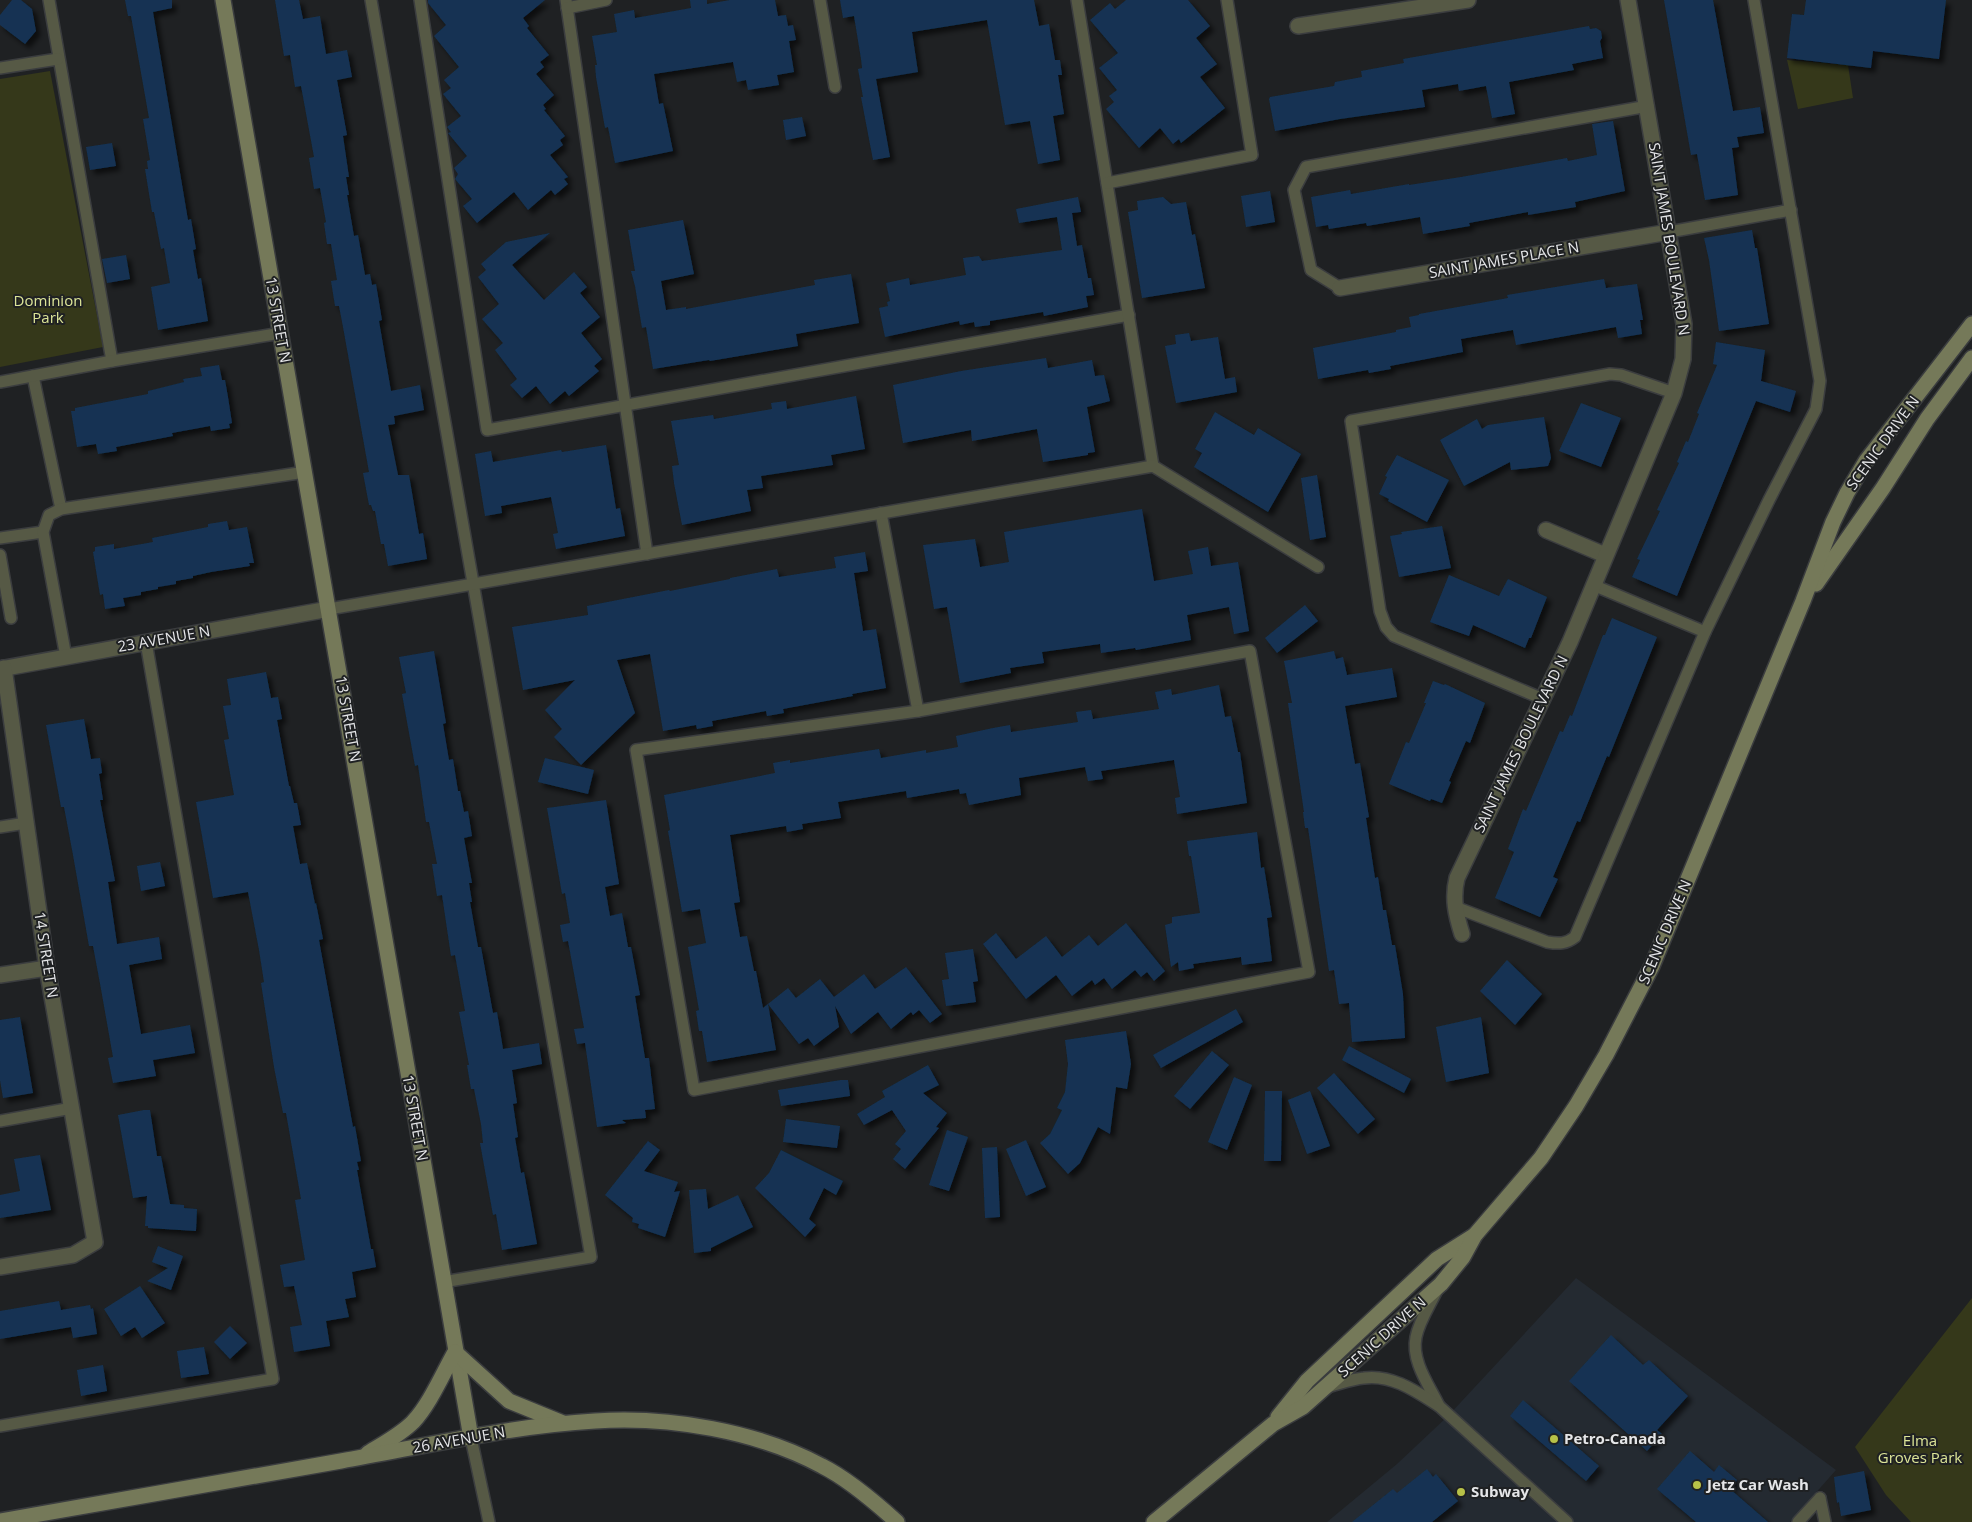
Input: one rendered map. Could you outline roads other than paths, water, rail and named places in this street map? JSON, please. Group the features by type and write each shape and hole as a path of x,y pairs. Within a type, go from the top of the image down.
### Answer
{"main road":[{"name":"13 STREET N","path":"223,0 471,1438"},
{"name":"SCENIC DRIVE N","path":"1273,1424 1306,1380 1437,1259 1474,1234 1540,1158 1576,1106 1610,1047 1652,966 1804,601 1833,522 1847,493 1866,461 1972,324"},
{"name":"SCENIC DRIVE N","path":"1804,601 1883,488 1927,419 1972,358"},
{"name":"SCENIC DRIVE N","path":"1154,1522 1273,1424 1303,1407 1441,1284 1463,1257 1474,1234"},
{"path":"359,1458 396,1436 414,1420 424,1408 455,1352 509,1401 566,1424"},
{"name":"26 AVENUE N","path":"0,1521 499,1433 595,1421 633,1420 683,1424 787,1448 825,1467 897,1522"}],"street":[{"path":"1298,26 1468,0"},
{"name":"SAINT JAMES BOULEVARD N","path":"1462,934 1455,907 1454,892 1456,878 1570,642 1674,393 1683,359 1684,324 1648,106 1628,0"},
{"name":"SAINT JAMES PLACE N","path":"1340,288 1669,232"},
{"path":"1546,530 1605,555"},
{"name":"23 AVENUE N","path":"2,668 329,609"},
{"name":"14 STREET N","path":"0,1267 73,1255 95,1242 48,968 2,668"},
{"path":"0,975 48,968"}],"lane":[{"path":"49,0 112,361"},
{"path":"371,0 591,1257 443,1282"},
{"path":"420,0 487,430 1128,315"},
{"path":"606,0 566,4 647,554"},
{"path":"820,0 835,87"},
{"path":"1077,0 1153,466"},
{"path":"1107,183 1252,155 1227,0"},
{"path":"1455,907 1547,942 1558,944 1568,942 1576,937 1705,632 1769,500 1816,410 1820,381 1754,0"},
{"path":"0,68 58,59"},
{"path":"1340,288 1311,270 1294,190 1306,167 1648,106"},
{"path":"1669,232 1791,210"},
{"path":"0,382 281,333"},
{"path":"1543,699 1394,636 1386,627 1380,611 1351,421 1610,374 1621,375 1674,393"},
{"path":"33,376 61,509"},
{"path":"329,609 1153,466 1318,567"},
{"path":"66,657 42,532 49,515 61,509 305,472"},
{"path":"881,513 918,711"},
{"path":"0,538 42,532"},
{"path":"0,555 12,618"},
{"path":"1593,585 1705,632"},
{"path":"0,1426 273,1379 146,642"},
{"path":"1250,651 1309,972 694,1090 636,750 918,711 1250,651"},
{"path":"0,827 26,823"},
{"path":"0,1121 72,1108"},
{"path":"1439,1406 1418,1363 1415,1342 1422,1322 1441,1284"},
{"path":"1326,1387 1358,1378 1376,1378 1408,1388 1439,1406 1567,1522"},
{"path":"471,1438 489,1522"},
{"path":"1798,1522 1820,1498 1824,1522"}],"place":[{"name":"Petro-Canada","path":"1554,1439"},
{"name":"Jetz Car Wash","path":"1697,1485"},
{"name":"Subway","path":"1461,1492"}],"park label":[{"name":"Dominion Park","path":"48,310"},
{"name":"Elma Groves Park","path":"1920,1450"}]}
